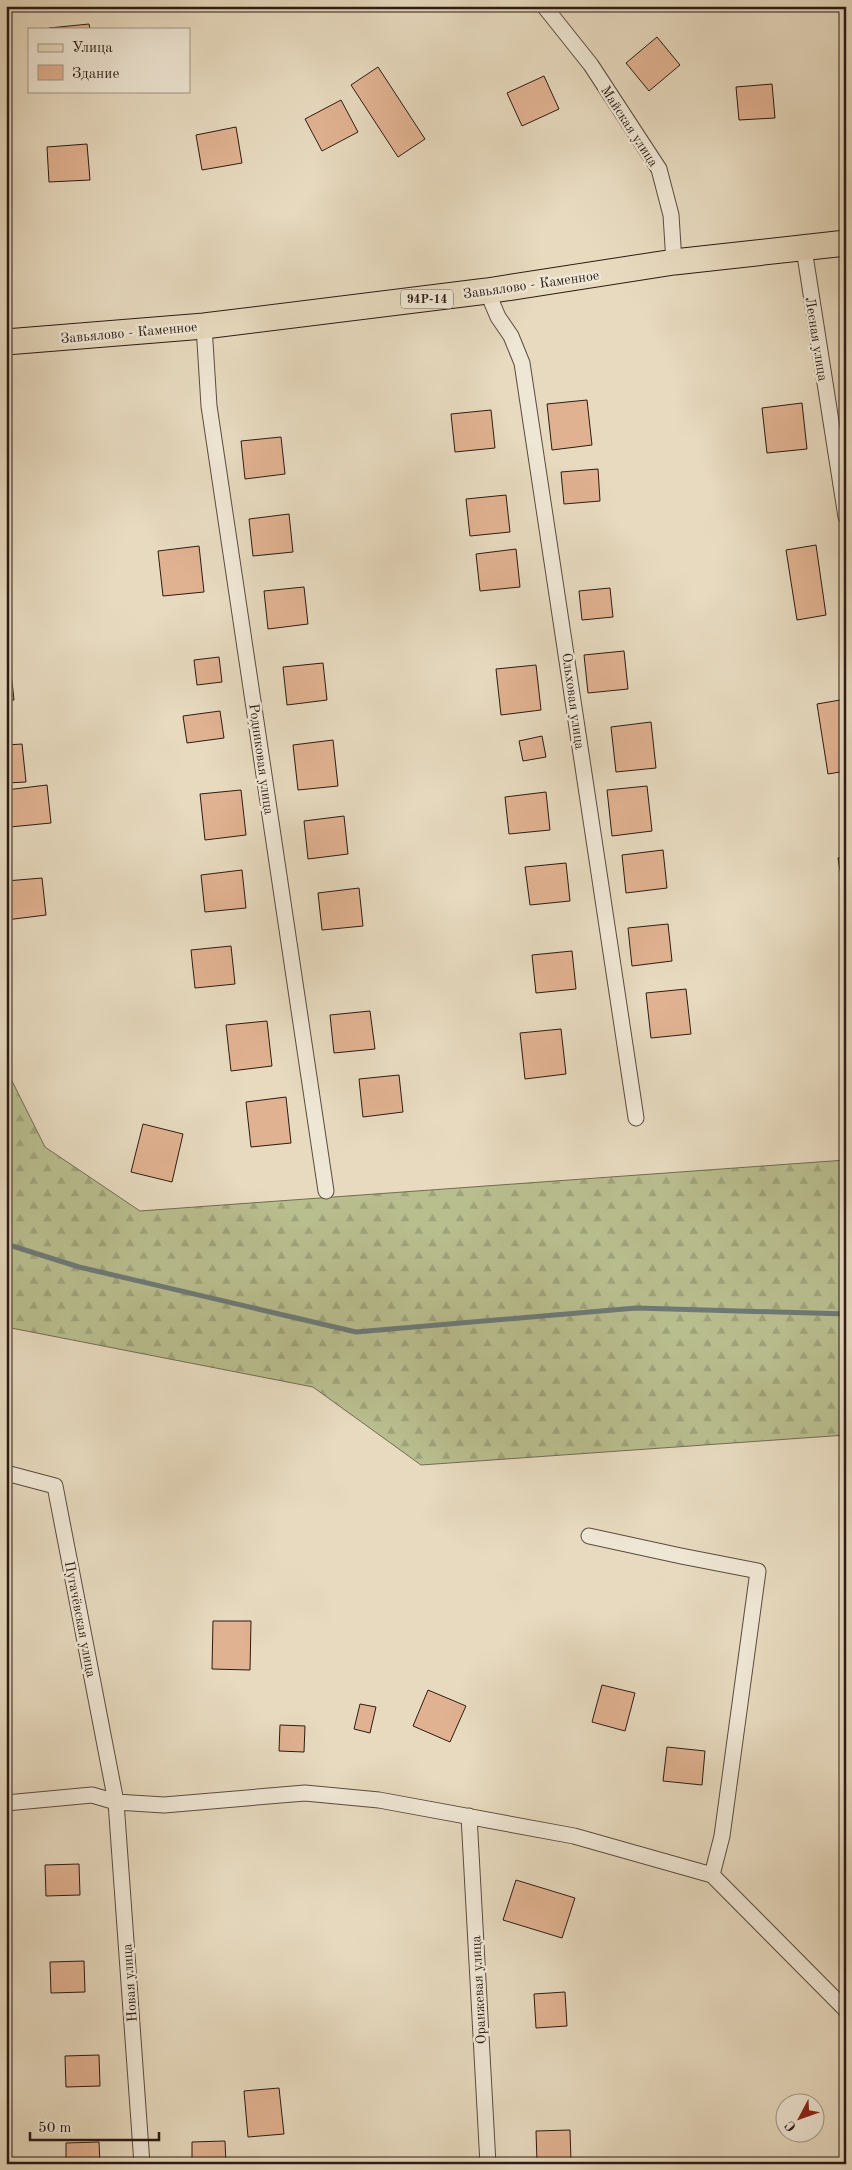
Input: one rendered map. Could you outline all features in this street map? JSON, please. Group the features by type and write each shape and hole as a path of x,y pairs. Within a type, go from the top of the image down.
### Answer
{"main road":[{"name":"Завьялово - Каменное","path":"6,342 204,326 487,291 674,262 846,243"}],"street":[{"name":"Майская улица","path":"552,9 659,169 671,215 674,262"},
{"name":"Лесная улица","path":"804,249 846,517"},
{"name":"Ольховая улица","path":"487,291 498,317 511,336 522,363 636,1118"},
{"name":"Родниковая улица","path":"204,326 209,406 326,1192"},
{"name":"Пугачёвская улица","path":"6,1473 55,1486 116,1802"},
{"path":"589,1536 758,1571 722,1836 712,1875"},
{"path":"6,1803 92,1796 116,1802 164,1805 306,1793 379,1800 574,1836 712,1875 846,2010"},
{"name":"Новая улица","path":"116,1802 142,2164"},
{"name":"Оранжевая улица","path":"469,1816 488,2164"}],"green space":[{"path":"6,1069 45,1147 140,1211 846,1160 846,1435 421,1465 313,1387 6,1327"}],"building":[{"path":"89,24 90,28 49,28"},
{"path":"657,37 680,65 649,91 626,63"},
{"path":"378,67 425,139 398,157 351,85"},
{"path":"544,76 559,109 522,126 507,93"},
{"path":"772,84 775,118 739,120 736,87"},
{"path":"341,100 358,132 322,151 305,119"},
{"path":"236,127 242,163 202,170 196,135"},
{"path":"87,144 90,180 49,182 47,147"},
{"path":"587,400 592,445 552,450 547,404"},
{"path":"802,403 807,449 767,453 762,408"},
{"path":"491,410 495,448 455,452 451,414"},
{"path":"281,437 285,474 245,479 241,441"},
{"path":"598,469 600,501 564,504 561,472"},
{"path":"506,495 510,532 470,536 466,499"},
{"path":"289,514 293,552 253,556 249,519"},
{"path":"816,545 826,615 797,620 786,550"},
{"path":"199,546 204,592 163,596 158,551"},
{"path":"516,549 520,587 480,591 476,554"},
{"path":"304,587 308,624 268,629 264,591"},
{"path":"610,588 613,617 582,620 579,591"},
{"path":"624,651 628,689 588,693 584,655"},
{"path":"219,657 222,682 197,685 194,660"},
{"path":"6,663 10,663 14,700 6,701"},
{"path":"323,663 327,700 287,705 283,667"},
{"path":"536,665 541,710 501,715 496,669"},
{"path":"846,699 846,771 828,774 817,704"},
{"path":"220,711 224,738 187,743 183,716"},
{"path":"651,722 656,768 616,772 611,727"},
{"path":"542,736 546,757 523,761 519,741"},
{"path":"333,740 338,786 298,790 293,745"},
{"path":"22,744 26,782 6,783 6,745"},
{"path":"47,785 51,823 10,827 6,790"},
{"path":"647,786 652,831 612,836 607,790"},
{"path":"241,790 246,835 205,840 200,794"},
{"path":"546,792 550,830 509,834 505,797"},
{"path":"344,816 348,854 308,859 304,821"},
{"path":"663,850 667,888 626,893 622,855"},
{"path":"846,856 846,907 838,858"},
{"path":"566,863 570,901 530,905 525,867"},
{"path":"242,870 246,908 205,912 201,875"},
{"path":"42,878 46,915 6,920 6,881"},
{"path":"359,888 363,926 322,930 318,893"},
{"path":"668,924 672,961 632,966 628,928"},
{"path":"231,946 235,984 195,988 191,950"},
{"path":"572,951 576,989 536,993 532,955"},
{"path":"686,989 691,1034 651,1038 646,993"},
{"path":"370,1011 375,1049 334,1053 330,1015"},
{"path":"267,1021 272,1066 231,1071 226,1025"},
{"path":"561,1029 566,1074 525,1079 520,1033"},
{"path":"399,1075 403,1112 363,1117 359,1079"},
{"path":"286,1097 291,1143 251,1147 246,1102"},
{"path":"143,1124 183,1134 172,1182 131,1172"},
{"path":"213,1621 251,1621 250,1670 212,1669"},
{"path":"602,1685 635,1693 625,1731 592,1722"},
{"path":"428,1690 466,1706 450,1742 413,1726"},
{"path":"360,1704 376,1707 370,1733 354,1729"},
{"path":"280,1725 305,1726 304,1752 279,1751"},
{"path":"667,1747 705,1751 702,1785 663,1781"},
{"path":"79,1864 80,1895 46,1896 45,1865"},
{"path":"516,1880 575,1898 562,1938 503,1920"},
{"path":"84,1961 85,1992 51,1993 50,1962"},
{"path":"565,1992 567,2026 536,2028 534,1994"},
{"path":"99,2055 100,2086 66,2087 65,2056"},
{"path":"279,2088 284,2134 248,2137 244,2091"},
{"path":"570,2130 571,2161 537,2162 536,2131"},
{"path":"225,2141 226,2164 192,2164 192,2142"},
{"path":"99,2142 100,2164 66,2164 66,2143"}],"waterway":[{"path":"6,1244 79,1267 356,1332 636,1308 846,1314"}]}
